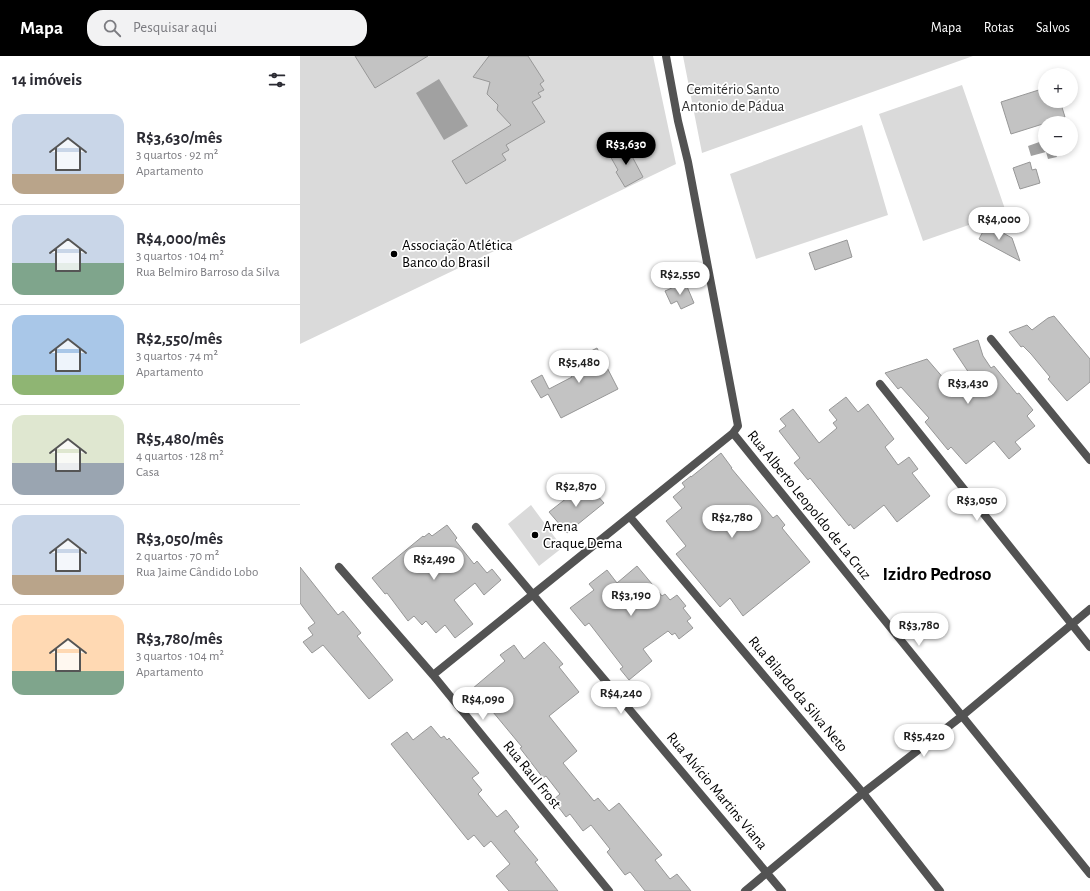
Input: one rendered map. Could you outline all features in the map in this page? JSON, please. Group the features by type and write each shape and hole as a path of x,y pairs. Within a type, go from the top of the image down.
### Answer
{"street":[{"path":"433,675 733,433 738,426 688,162 678,121 666,56"},
{"path":"991,339 1090,460"},
{"path":"880,384 1090,647"},
{"name":"Rua Alberto Leopoldo de La Cruz","path":"733,433 1090,874"},
{"name":"Rua Bilardo da Silva Neto","path":"630,517 863,793 940,891"},
{"name":"Rua Alvício Martins Viana","path":"476,527 782,891"},
{"name":"Rua Raul Frost","path":"339,567 433,675 608,891"},
{"path":"745,891 863,793 962,716 1090,609"}],"green space":[{"name":"Associação Atlética Banco do Brasil","path":"300,56 653,56 676,164 300,344"},
{"name":"Cemitério Santo Antonio de Pádua","path":"683,56 973,56 702,153"},
{"path":"962,85 1006,212 923,241 879,114"},
{"path":"862,125 888,215 756,259 730,174"},
{"name":"Arena Craque Dema","path":"531,505 562,547 539,566 508,524"}],"shaded area":[{"path":"439,79 468,126 444,140 416,93"},
{"path":"1038,142 1038,154 1031,156 1028,146"},
{"path":"1047,156 1057,157 1048,159"}],"building":[{"path":"355,56 428,56 375,88"},
{"path":"489,56 528,56 544,81 540,84 544,90 538,93 541,97 532,102 545,122 506,145 509,150 502,154 506,160 466,184 452,161 511,125 497,110 498,105 487,94 490,82 473,77"},
{"path":"1038,90 1038,108 1062,108 1065,116 1038,116 1038,126 1011,134 1001,102"},
{"path":"626,145 643,177 625,187 616,172 618,170 609,154"},
{"path":"1030,162 1032,170 1036,169 1040,183 1020,189 1013,168"},
{"path":"987,224 1012,238 1020,261 979,239"},
{"path":"847,240 852,257 815,270 809,253"},
{"path":"685,282 694,303 681,309 677,301 671,304 665,291"},
{"path":"1054,316 1090,359 1090,382 1067,401 1048,379 1050,377 1031,354 1023,346 1021,347 1009,332 1027,325 1032,330 1048,318"},
{"path":"978,340 983,356 991,368 994,366 1017,394 1019,393 1033,410 1027,416 1035,426 1015,442 1021,449 1009,459 994,441 966,464 951,447 948,450 925,422 929,418 901,387 898,389 885,373 927,359 951,387 969,373 953,349"},
{"path":"597,348 618,389 561,418 548,394 541,398 531,381 542,375 549,389 572,377 565,364"},
{"path":"846,397 858,412 868,404 894,439 885,447 898,465 909,457 918,469 912,473 930,496 897,522 884,505 854,529 850,524 849,526 810,478 808,480 794,463 800,458 779,431 786,426 780,419 793,409 819,443 837,428 833,423 837,420 829,410"},
{"path":"721,453 731,468 773,518 777,515 785,525 782,528 810,562 743,616 730,598 720,607 676,554 686,546 666,521 682,508 673,497 685,487 682,483"},
{"path":"586,483 604,503 567,533 549,512"},
{"path":"447,525 457,538 455,540 474,564 477,561 487,573 492,569 501,580 484,595 475,583 454,600 473,624 455,638 445,625 436,633 426,621 422,625 414,616 408,621 387,593 385,594 372,578 423,536 424,537 429,533 432,536"},
{"path":"637,566 662,596 665,594 670,600 677,595 686,606 683,608 691,618 687,621 693,628 679,639 675,633 672,635 668,631 643,649 652,661 629,680 620,669 623,667 589,623 585,626 570,608 594,590 589,584 607,570 617,583"},
{"path":"300,567 338,615 343,611 361,633 357,636 393,680 369,699 323,645 312,653 303,642 313,635 308,628 315,623 300,603"},
{"path":"544,642 563,664 559,667 579,692 549,716 577,751 563,763 594,801 598,798 609,811 619,803 662,855 655,860 670,879 677,874 691,891 645,891 630,872 625,875 607,852 610,849 591,825 583,831 570,814 566,817 553,800 560,794 546,776 543,778 520,748 522,747 472,689 505,661 500,655 514,645 524,659"},
{"path":"431,726 441,738 444,736 447,740 449,738 479,773 472,778 482,790 478,794 497,817 506,810 519,827 514,831 538,860 535,862 558,891 509,891 496,876 510,864 491,841 484,847 474,835 468,840 391,744 407,732 413,740"}],"place":[{"name":"Associação Atlética Banco do Brasil","path":"394,254"},
{"name":"Arena Craque Dema","path":"535,535"}],"district":[{"name":"Izidro Pedroso","path":"937,574"}]}
